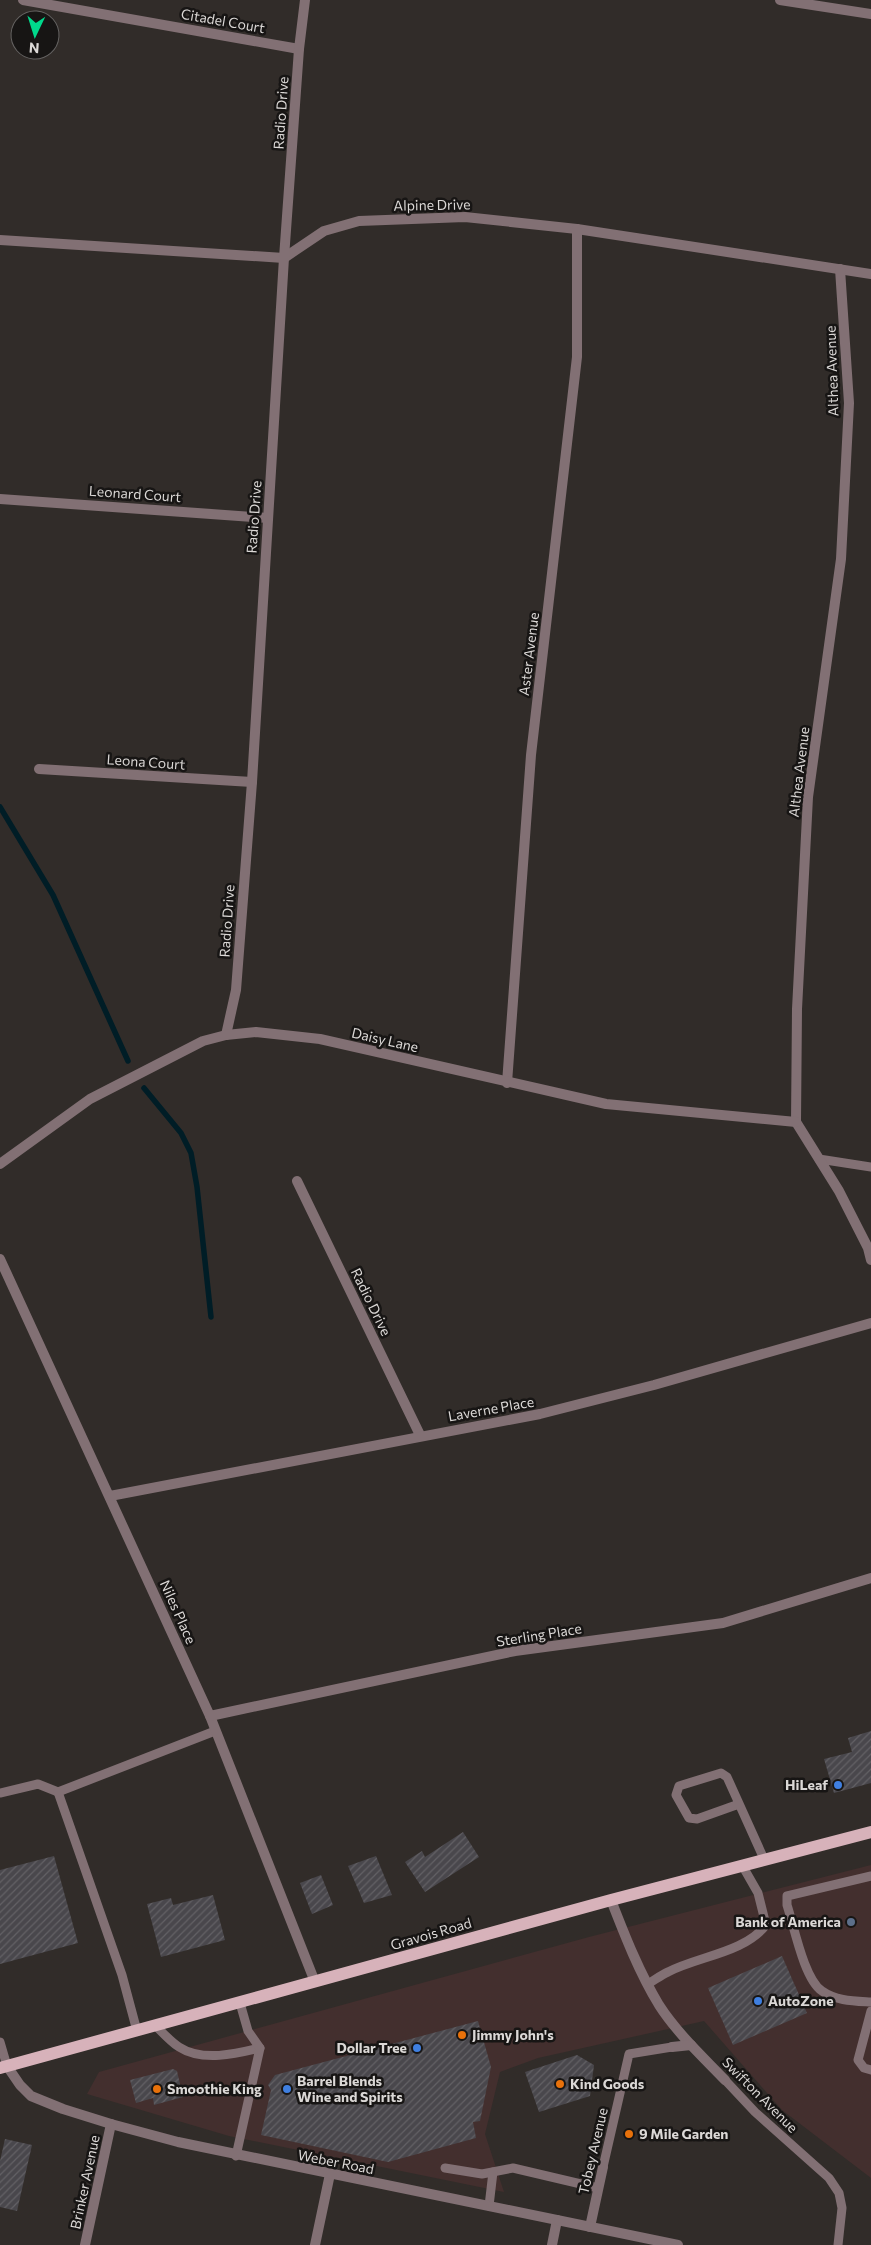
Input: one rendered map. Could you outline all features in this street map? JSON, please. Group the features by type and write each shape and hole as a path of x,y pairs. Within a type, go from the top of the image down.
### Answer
{"main road":[{"name":"Gravois Road","path":"4,2067 610,1900 871,1832"}],"street":[{"name":"Citadel Court","path":"23,0 299,49"},
{"name":"Radio Drive","path":"226,1035 236,990 252,782 284,258 299,49 305,0"},
{"path":"780,0 871,14"},
{"name":"Alpine Drive","path":"284,258 324,230 359,221 465,217 577,229 871,274"},
{"name":"Aster Avenue","path":"508,1083 531,755 577,357 577,229"},
{"path":"0,240 284,258"},
{"name":"Althea Avenue","path":"796,1122 797,1009 808,798 841,559 848,403 840,270"},
{"name":"Leonard Court","path":"0,499 268,518"},
{"name":"Leona Court","path":"39,769 252,782"},
{"name":"Daisy Lane","path":"0,1164 90,1099 203,1041 226,1035 256,1032 320,1039 606,1104 796,1122"},
{"path":"796,1122 839,1191 868,1248 871,1260"},
{"name":"Radio Drive","path":"297,1181 420,1435"},
{"name":"Niles Place","path":"0,1259 210,1716 314,1982"},
{"name":"Laverne Place","path":"110,1496 420,1435 540,1414 596,1401 871,1323"},
{"name":"Sterling Place","path":"210,1716 515,1651 723,1623 871,1578"},
{"name":"Swifton Avenue","path":"610,1900 660,2006 691,2045 725,2080"},
{"name":"Tobey Avenue","path":"672,2048 691,2045"},
{"name":"Weber Road","path":"4,2067 31,2096 112,2124 236,2156 678,2245"},
{"name":"Brinker Avenue","path":"85,2245 112,2124"},
{"name":"Tobey Avenue","path":"590,2227 602,2167"},
{"path":"315,2245 330,2174"},
{"path":"552,2245 557,2220"}],"lane":[{"path":"819,1159 871,1167"},
{"path":"0,1794 38,1784 58,1792 215,1731"},
{"path":"739,1804 697,1819 689,1818 676,1795 679,1786 721,1773 728,1777 764,1859"},
{"path":"58,1792 122,1975 136,2031"},
{"path":"648,1984 669,1971 742,1944 758,1935 766,1925 758,1893 742,1865"},
{"path":"871,1876 787,1896 787,1905 810,1975 816,1986 836,1998 849,2001 871,2002"},
{"path":"236,2156 260,2048 248,2031 240,2003"},
{"path":"871,2011 858,2060 864,2068 871,2070"},
{"path":"156,2026 178,2047 190,2053 236,2054 260,2048"},
{"path":"0,2042 4,2067"},
{"name":"Tobey Avenue","path":"602,2167 630,2054 672,2048"},
{"name":"Swifton Avenue","path":"725,2080 755,2112 829,2178 839,2193 842,2208 838,2245"},
{"path":"445,2168 482,2174 513,2168 598,2188"},
{"path":"488,2206 493,2172"}],"shaded area":[{"path":"871,1865 871,2178 782,2110 704,2021 538,2058 500,2072 485,2134 504,2192 229,2136 87,2094 99,2072 589,1937"}],"building":[{"path":"871,1731 871,1783 834,1793 824,1759 852,1752 848,1738"},
{"path":"463,1832 479,1857 425,1892 405,1862 422,1851 425,1857"},
{"path":"54,1856 78,1943 0,1964 0,1870"},
{"path":"376,1856 392,1895 364,1903 348,1866"},
{"path":"321,1875 333,1905 312,1914 300,1883"},
{"path":"213,1895 225,1940 161,1957 147,1904 171,1898 173,1905"},
{"name":"AutoZone","path":"782,1956 807,2013 733,2045 708,1988"},
{"path":"478,2021 491,2067 480,2121 473,2122 476,2138 388,2162 261,2135 271,2090 268,2085 275,2075"},
{"name":"Kind Goods","path":"577,2055 594,2065 590,2096 539,2112 525,2072"},
{"name":"Smoothie King","path":"173,2069 177,2071 183,2097 154,2105 153,2098 136,2103 130,2080"},
{"path":"5,2139 32,2145 17,2211 0,2207 0,2161"}],"waterway":[{"path":"0,807 53,895 128,1061"},
{"path":"144,1088 181,1133 191,1153 197,1187 211,1317"}],"place":[{"name":"HiLeaf","path":"838,1785"},
{"name":"Bank of America","path":"851,1922"},
{"name":"AutoZone","path":"758,2001"},
{"name":"Jimmy John's","path":"462,2035"},
{"name":"Dollar Tree","path":"417,2048"},
{"name":"Kind Goods","path":"560,2084"},
{"name":"Smoothie King","path":"157,2089"},
{"name":"Barrel Blends Wine and Spirits","path":"287,2089"},
{"name":"9 Mile Garden","path":"629,2134"}]}
